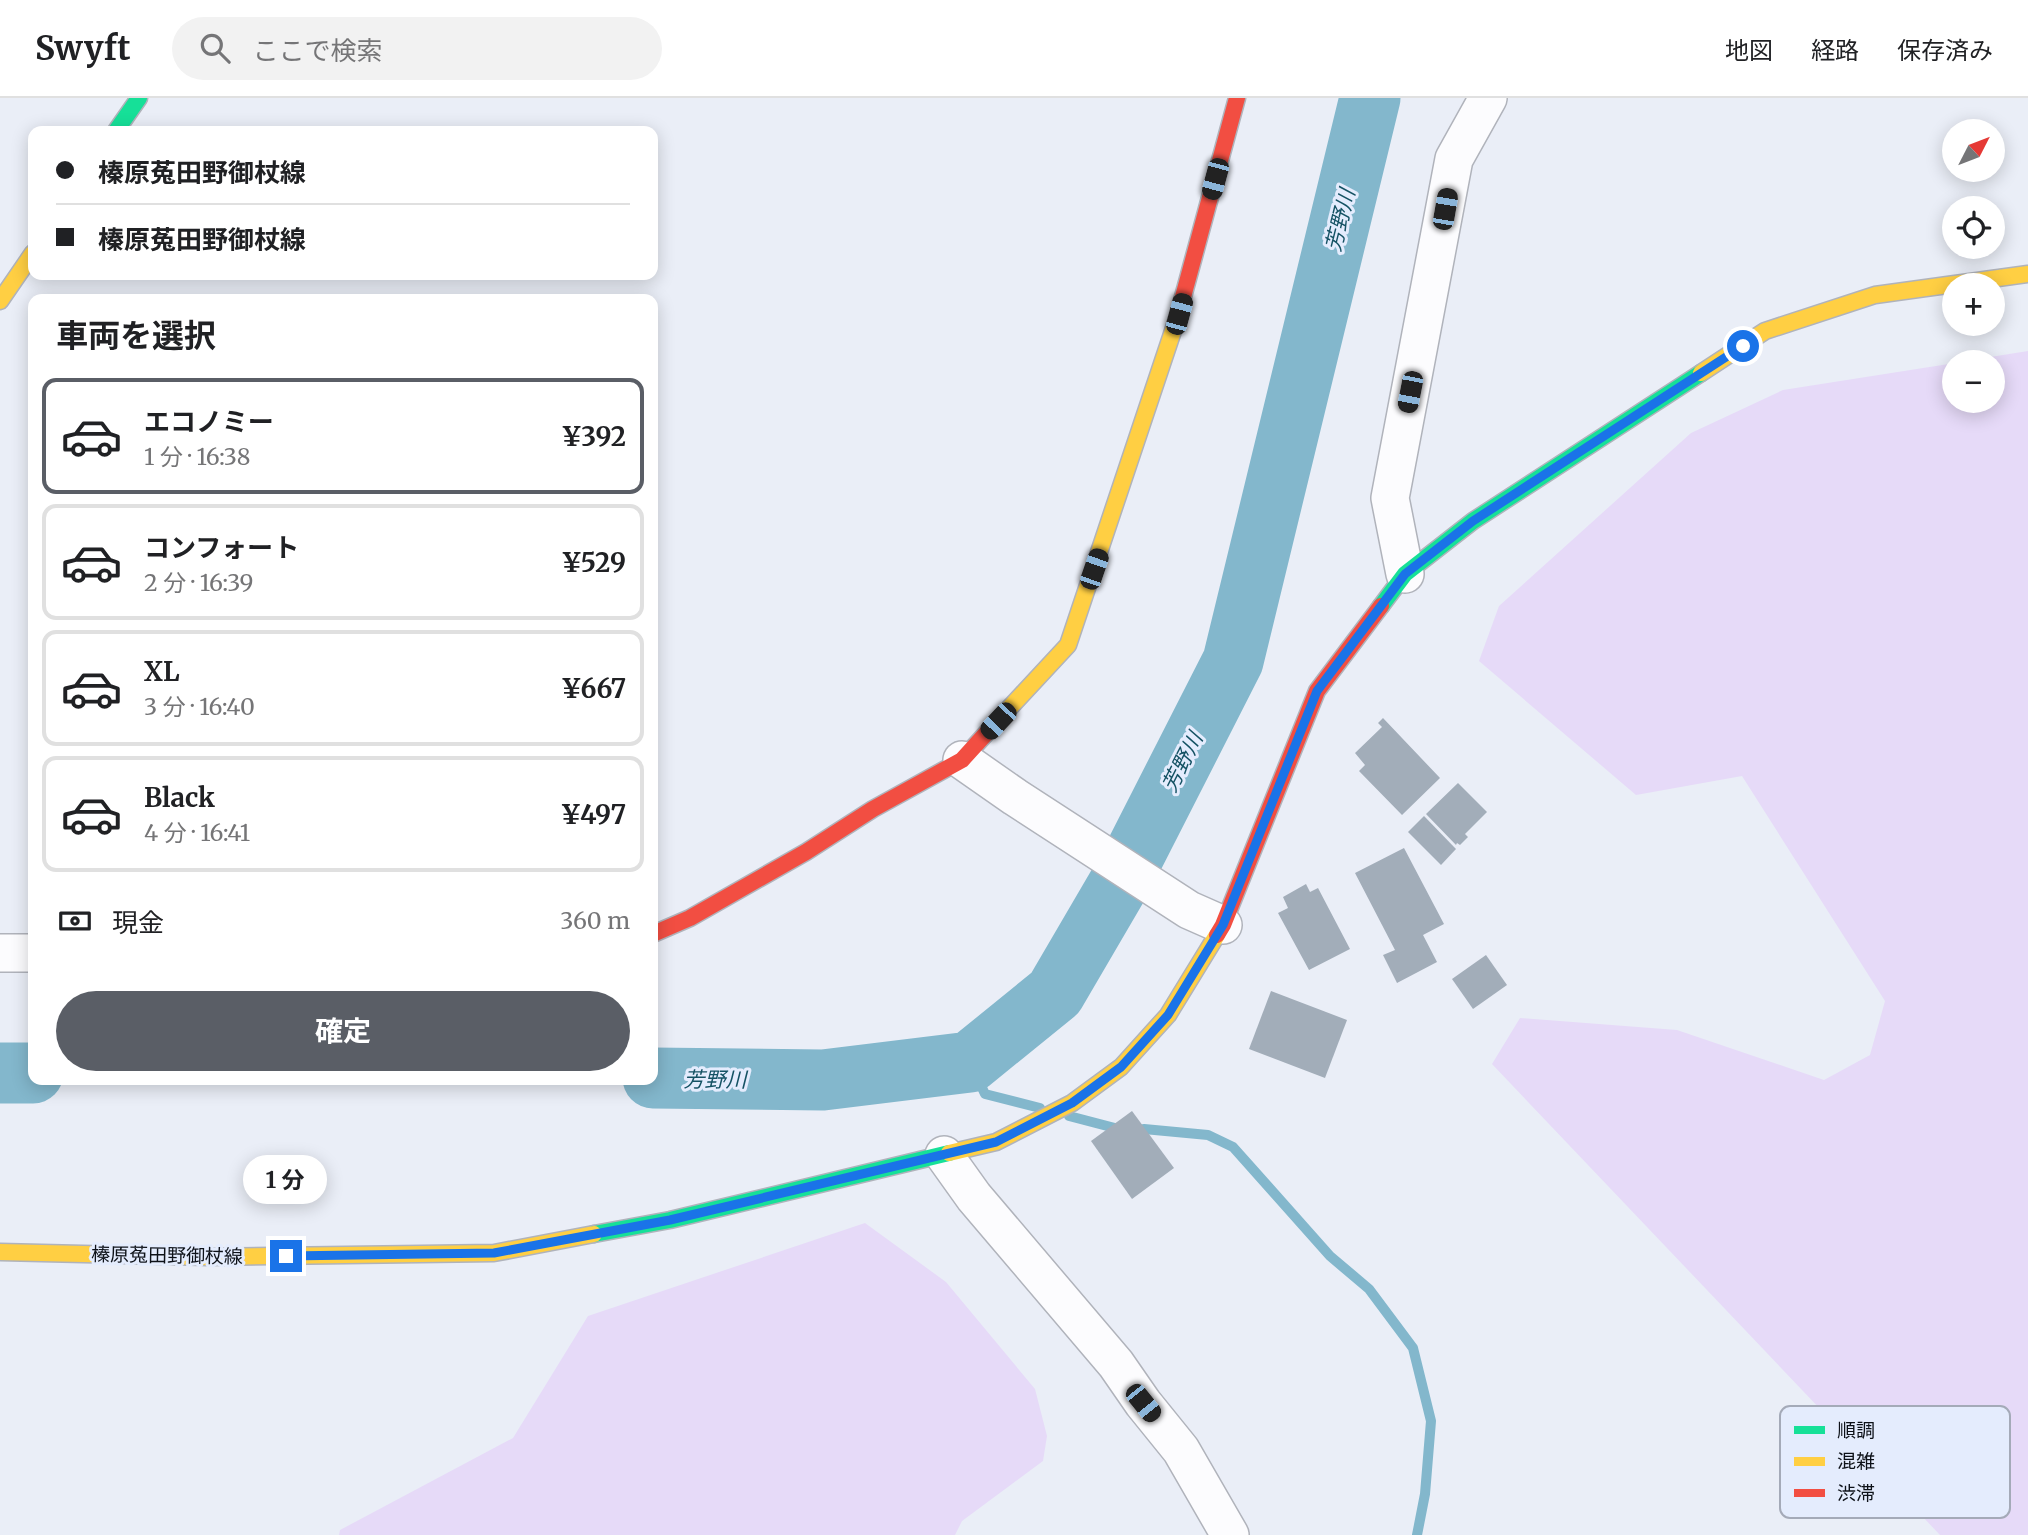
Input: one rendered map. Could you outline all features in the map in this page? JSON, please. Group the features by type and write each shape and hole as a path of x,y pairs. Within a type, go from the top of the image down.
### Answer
{"main road":[{"path":"119,126 139,98"},
{"path":"658,931 690,918 806,852 873,809 962,760 1068,645 1179,314 1237,98"},
{"path":"0,301 28,260"},
{"name":"榛原菟田野御杖線","path":"0,1252 208,1257 494,1253 670,1220 996,1142 1072,1103 1121,1067 1168,1015 1223,925 1317,691 1405,574 1473,521 1765,331 1875,295 2028,274"}],"street":[{"path":"1405,574 1390,498 1454,159 1488,98"},
{"path":"962,760 1189,910 1223,925"},
{"path":"0,953 28,953"},
{"path":"944,1155 974,1197 1116,1364 1181,1450 1230,1535"}],"shaded area":[{"path":"2028,351 2028,1535 1940,1535 1924,1518 2010,1518 2010,1406 1817,1406 1492,1064 1520,1018 1677,1030 1824,1080 1870,1055 1885,1001 1742,776 1636,795 1479,661 1499,606 1691,433 1783,390 1942,365 1942,413 2005,413 2005,355"},
{"path":"865,1223 946,1282 1035,1389 1047,1436 1043,1461 962,1521 955,1535 339,1535 340,1530 513,1438 588,1316"}],"building":[{"path":"1383,718 1440,778 1402,815 1359,771 1365,765 1355,753 1382,727 1378,723"},
{"path":"1458,783 1487,812 1465,834 1468,837 1460,845 1456,845 1426,814"},
{"path":"1424,816 1456,849 1441,865 1408,832"},
{"path":"1404,848 1444,924 1423,935 1437,962 1397,983 1383,955 1395,950 1355,873"},
{"path":"1306,884 1310,892 1318,888 1350,949 1309,970 1278,913 1288,908 1283,897"},
{"path":"1486,955 1507,985 1473,1009 1452,979"},
{"path":"1271,991 1347,1020 1325,1078 1249,1049"},
{"path":"1132,1111 1174,1168 1132,1199 1091,1141"}],"waterway":[{"name":"芳野川","path":"658,1078 823,1080 970,1062 1055,993 1124,875 1233,661 1370,98"},
{"path":"970,1062 985,1094 1040,1108"},
{"name":"芳野川","path":"0,1073 28,1073"},
{"path":"1069,1116 1134,1133 1144,1129 1208,1135 1233,1147 1330,1256 1369,1289 1413,1348 1431,1421 1425,1494 1417,1535"}],"traffic: fast":[{"path":"119,126 139,98"},
{"path":"1381,606 1405,574 1473,521 1701,373"},
{"path":"594,1234 670,1220 949,1153"}],"traffic: slow":[{"path":"0,301 28,260"},
{"path":"1701,373 1765,331 1875,295 2028,274"},
{"path":"1002,716 1068,645 1177,319"},
{"path":"949,1153 996,1142 1072,1103 1121,1067 1168,1015 1217,935"},
{"path":"0,1252 208,1257 494,1253 594,1234"}],"traffic: jam":[{"path":"1177,319 1237,98"},
{"path":"1217,935 1317,691 1381,606"},
{"path":"658,932 690,918 806,852 873,809 962,760 1002,716"}],"route":[{"path":"286,1256 494,1253 670,1220 996,1142 1072,1103 1121,1067 1168,1015 1223,925 1317,691 1405,574 1473,521 1743,346"}]}
